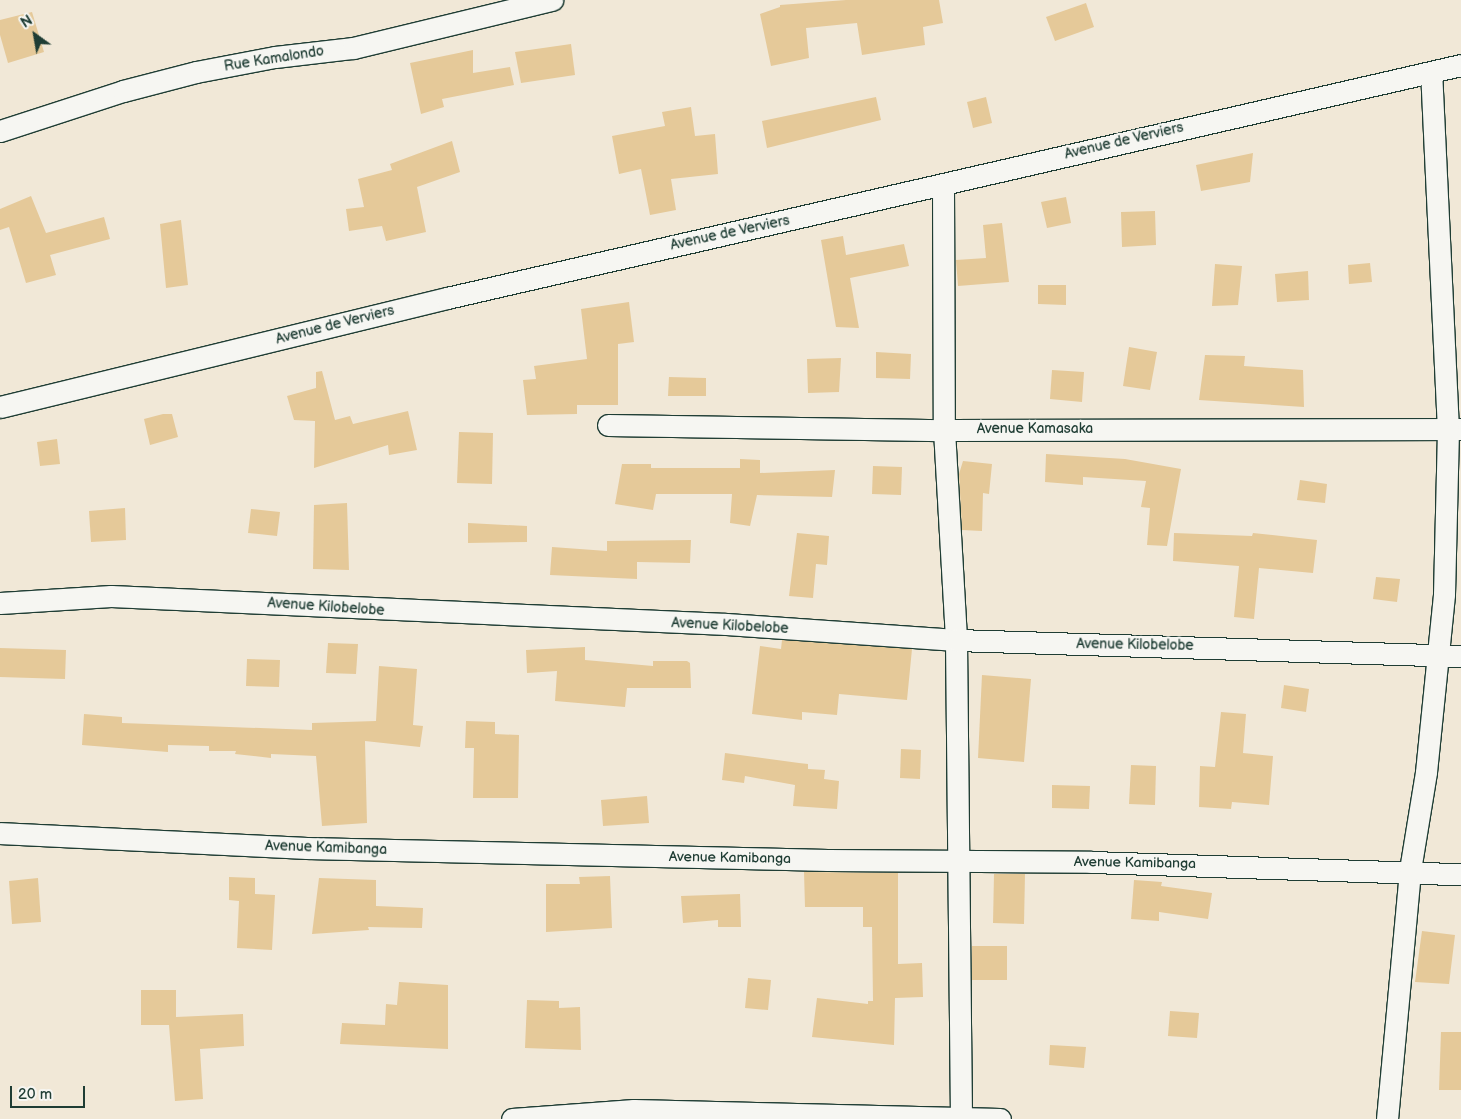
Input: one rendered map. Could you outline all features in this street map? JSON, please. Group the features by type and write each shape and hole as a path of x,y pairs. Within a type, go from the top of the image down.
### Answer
{"street":[{"name":"Rue Kamalondo","path":"0,131 123,92 196,72 276,57 354,48 552,0"},
{"name":"Avenue de Verviers","path":"0,407 447,298 943,186 1131,139 1431,74 1461,65"},
{"path":"1387,1119 1410,870 1426,772 1438,655 1455,430 1431,74"},
{"path":"943,186 944,430 956,640 961,1119"},
{"name":"Avenue Kamasaka","path":"608,425 944,430 1455,430"},
{"name":"Avenue Kilobelobe","path":"0,603 111,596 726,624 956,640 1461,656"},
{"name":"Avenue Kamibanga","path":"0,833 307,848 1410,870 1461,874"},
{"path":"512,1119 634,1110 1000,1119"}],"building":[{"path":"846,0 939,0 943,23 923,27 925,45 862,55 857,23 806,28 809,58 771,66 760,14 780,7 780,5"},
{"path":"1086,3 1094,27 1055,41 1046,17"},
{"path":"32,12 44,52 8,63 0,35 0,20"},
{"path":"571,44 575,75 521,83 515,52"},
{"path":"473,50 473,73 510,67 514,85 442,99 444,107 421,114 410,63"},
{"path":"876,97 881,120 767,148 762,121"},
{"path":"986,97 992,123 973,128 967,102"},
{"path":"691,107 695,136 715,134 718,174 671,179 676,210 650,215 641,169 619,174 612,136 665,126 662,112"},
{"path":"452,141 460,172 417,187 426,232 386,241 382,226 349,231 346,209 364,207 358,179 392,170 390,164"},
{"path":"1253,153 1250,182 1201,191 1196,165"},
{"path":"31,196 46,233 104,217 110,239 50,255 56,275 26,283 9,227 0,230 0,209"},
{"path":"1066,197 1071,223 1047,228 1041,202"},
{"path":"1155,211 1156,245 1122,247 1121,212"},
{"path":"181,220 188,285 166,288 160,224"},
{"path":"1002,223 1009,282 958,286 956,260 986,258 983,225"},
{"path":"843,236 846,255 904,244 909,266 850,278 859,328 836,327 821,240"},
{"path":"1370,263 1372,282 1349,284 1348,265"},
{"path":"1215,264 1242,266 1238,305 1212,306"},
{"path":"1308,271 1309,300 1277,302 1275,274"},
{"path":"1038,285 1066,285 1066,305 1038,304"},
{"path":"629,302 634,342 618,344 618,405 577,405 577,414 527,415 523,380 536,379 534,366 587,359 581,309"},
{"path":"1129,347 1157,352 1150,390 1123,386"},
{"path":"876,352 911,354 910,379 876,378"},
{"path":"1205,355 1245,356 1244,366 1303,370 1304,407 1199,400"},
{"path":"841,358 839,392 808,393 807,359"},
{"path":"1052,370 1084,372 1082,402 1050,399"},
{"path":"322,371 335,420 350,416 353,424 408,411 417,450 389,455 388,445 314,468 315,421 294,420 287,396 316,388 316,372"},
{"path":"669,377 706,378 706,396 668,396"},
{"path":"163,414 172,414 178,437 150,445 144,419"},
{"path":"459,432 493,433 492,484 457,483"},
{"path":"57,439 60,464 40,466 37,442"},
{"path":"1046,454 1125,459 1181,469 1167,546 1147,545 1150,508 1141,507 1146,481 1083,477 1083,485 1045,482"},
{"path":"740,459 760,460 760,473 835,470 832,497 757,495 750,526 730,523 732,494 656,494 653,510 615,504 622,464 651,464 651,468 740,468"},
{"path":"963,461 992,464 989,494 983,493 982,531 962,530 959,474"},
{"path":"873,466 902,467 901,495 872,494"},
{"path":"1300,480 1327,484 1325,503 1297,500"},
{"path":"347,503 349,570 313,569 314,505"},
{"path":"125,508 126,540 91,542 89,511"},
{"path":"251,509 280,512 277,536 248,533"},
{"path":"468,523 527,526 527,542 468,543"},
{"path":"797,533 829,536 827,565 816,564 813,598 789,596"},
{"path":"1174,533 1252,536 1253,533 1317,540 1313,573 1259,568 1254,619 1234,617 1239,566 1173,561"},
{"path":"691,540 690,563 637,562 637,579 550,575 552,547 607,551 607,541"},
{"path":"1376,577 1400,579 1397,602 1373,599"},
{"path":"782,640 912,649 907,700 839,694 837,715 802,712 802,720 752,714 760,646 781,649"},
{"path":"328,643 358,644 356,674 326,673"},
{"path":"585,647 585,660 653,666 653,661 687,661 690,663 691,688 627,688 625,707 555,701 557,671 527,673 526,650"},
{"path":"0,648 66,650 65,679 0,677"},
{"path":"247,659 280,660 279,687 246,686"},
{"path":"379,666 417,669 413,725 423,726 420,747 365,741 367,823 322,826 316,756 271,754 271,758 235,754 236,751 209,751 209,746 168,745 168,752 82,745 84,714 122,717 122,723 312,730 312,723 376,721"},
{"path":"982,675 1031,679 1024,762 978,758"},
{"path":"1284,685 1309,689 1306,712 1281,708"},
{"path":"1221,712 1246,714 1243,753 1273,756 1269,805 1232,802 1231,809 1199,807 1200,766 1215,767"},
{"path":"466,721 495,722 495,734 519,735 518,798 473,798 474,748 465,748"},
{"path":"901,749 921,750 920,779 900,778"},
{"path":"725,753 808,764 808,769 825,770 824,779 839,781 837,809 793,806 795,785 745,776 744,783 722,780"},
{"path":"1131,765 1156,766 1155,805 1129,804"},
{"path":"1052,785 1090,786 1089,809 1052,808"},
{"path":"647,796 649,823 603,826 601,800"},
{"path":"804,872 898,873 898,964 922,963 923,997 895,998 894,1045 812,1037 817,998 868,1004 868,1001 873,1001 872,927 863,927 863,907 805,907"},
{"path":"994,874 1025,874 1024,924 993,923"},
{"path":"610,876 612,928 546,932 546,884 580,884 579,877"},
{"path":"229,877 255,878 255,894 275,895 272,950 237,948 239,901 229,900"},
{"path":"38,878 41,922 12,924 9,881"},
{"path":"319,878 376,880 376,906 423,908 422,928 368,927 369,930 312,934"},
{"path":"1134,880 1162,882 1161,886 1212,893 1208,919 1159,912 1159,921 1131,919"},
{"path":"740,894 741,927 718,927 718,920 683,923 681,896"},
{"path":"1422,931 1455,935 1449,984 1415,982"},
{"path":"972,946 1007,946 1007,980 972,980"},
{"path":"748,978 771,980 768,1010 745,1008"},
{"path":"399,982 448,985 448,1049 340,1044 342,1023 385,1025 386,1004 397,1005"},
{"path":"141,990 176,990 176,1017 243,1014 244,1046 200,1049 203,1099 175,1101 169,1025 141,1025"},
{"path":"527,1000 559,1001 559,1008 580,1007 581,1050 525,1048"},
{"path":"1170,1011 1199,1013 1197,1038 1168,1036"},
{"path":"1441,1032 1461,1032 1461,1090 1439,1090"},
{"path":"1050,1045 1086,1047 1084,1068 1049,1065"}]}
